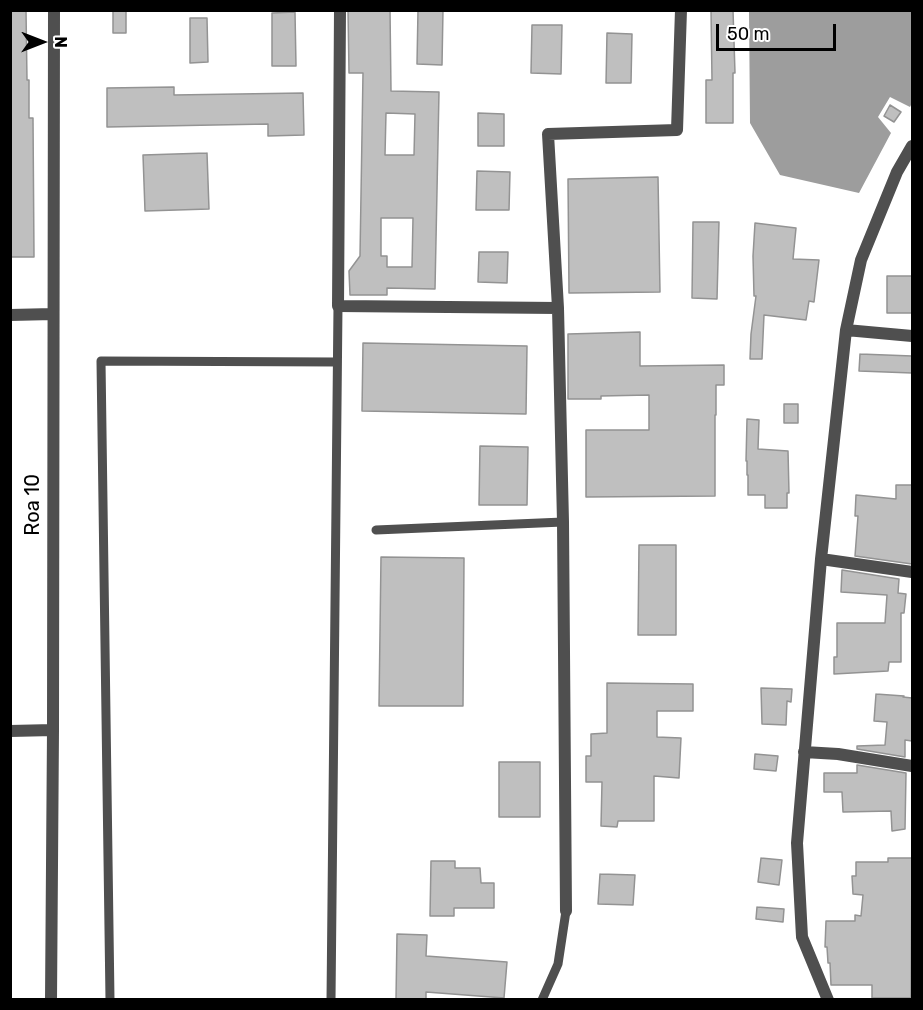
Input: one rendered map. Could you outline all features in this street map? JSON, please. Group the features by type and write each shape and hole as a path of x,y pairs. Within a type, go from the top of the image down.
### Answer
{"street":[{"name":"Roa 10","path":"51,999 54,10"},
{"path":"340,10 338,306 558,308"},
{"path":"566,911 563,522 558,308 548,134 676,130 681,10"},
{"path":"828,999 802,937 797,843 821,558 846,330 861,260 897,172 912,146"},
{"path":"10,315 53,314"},
{"path":"846,330 912,336"},
{"path":"821,558 912,572"},
{"path":"10,731 53,730"},
{"path":"804,752 838,754 912,766"}],"lane":[{"path":"331,999 338,306"},
{"path":"110,999 101,361 337,362"},
{"path":"376,530 563,522"},
{"path":"542,999 558,964 566,911"}],"shaded area":[{"path":"749,11 912,11 912,103 910,107 890,97 878,117 891,133 859,193 780,175 750,123"}],"building":[{"path":"10,10 26,10 29,118 33,118 34,257 10,257"},
{"path":"113,10 126,10 126,33 113,33"},
{"path":"348,10 390,10 391,91 439,92 435,289 387,288 387,295 350,295 349,271 360,256 363,73 349,73","holes":["386,113 415,114 414,155 385,155","381,218 413,218 412,267 387,267 387,256 381,256"]},
{"path":"418,10 443,10 442,65 417,64"},
{"path":"711,10 733,10 735,73 733,73 733,123 706,123 706,80 712,80"},
{"path":"295,12 296,66 272,66 272,13"},
{"path":"190,18 207,18 208,62 190,63"},
{"path":"532,25 562,25 561,74 531,73"},
{"path":"607,33 632,34 631,83 606,83"},
{"path":"174,87 174,95 303,93 304,135 268,136 268,124 107,127 107,88"},
{"path":"890,105 901,112 894,122 884,116"},
{"path":"478,113 504,114 504,146 478,146"},
{"path":"207,153 209,209 145,211 143,155"},
{"path":"477,171 510,172 509,210 476,210"},
{"path":"658,177 660,292 569,293 568,179"},
{"path":"693,222 719,222 717,299 692,298"},
{"path":"755,223 796,228 793,259 819,260 814,302 809,301 806,320 764,315 762,359 750,359 756,296 754,296 753,256"},
{"path":"479,252 508,252 507,283 478,282"},
{"path":"887,276 912,276 912,313 887,313"},
{"path":"640,332 640,366 724,365 724,385 716,385 715,496 586,497 586,430 649,430 649,395 568,399 568,334"},
{"path":"363,343 527,346 526,414 362,411"},
{"path":"860,354 912,356 912,373 859,371"},
{"path":"784,404 798,404 798,423 784,423"},
{"path":"747,419 759,420 758,449 788,451 787,508 765,508 765,495 748,495"},
{"path":"480,446 528,447 527,505 479,505"},
{"path":"896,485 912,485 912,564 855,556 858,516 855,516 856,495 896,499"},
{"path":"639,545 676,545 676,635 638,635"},
{"path":"381,557 464,558 463,706 379,706"},
{"path":"842,570 899,579 898,593 906,594 904,613 901,613 901,662 889,662 888,671 834,674 834,657 837,657 837,623 885,623 887,595 841,592"},
{"path":"607,683 693,684 693,711 657,711 657,737 681,738 679,778 654,776 654,821 618,821 617,827 601,826 602,782 586,782 586,756 591,756 591,734 607,733"},
{"path":"761,688 792,689 791,702 787,701 786,725 762,724"},
{"path":"876,694 912,698 912,741 905,740 905,757 857,749 857,746 885,745 887,722 874,721"},
{"path":"755,754 778,756 776,771 754,769"},
{"path":"499,762 540,762 540,817 499,817"},
{"path":"857,765 906,773 905,829 892,831 891,811 843,812 842,792 824,792 824,773 857,773"},
{"path":"761,858 782,860 779,885 758,882"},
{"path":"888,858 912,858 911,998 872,998 872,985 831,985 830,963 828,963 827,947 825,947 826,921 855,921 855,915 861,916 863,895 853,894 852,876 856,876 856,862 888,862"},
{"path":"431,861 455,861 455,868 480,868 481,883 494,883 494,908 454,908 454,916 430,916"},
{"path":"600,874 635,875 633,905 598,904"},
{"path":"757,907 784,909 783,922 756,919"},
{"path":"397,934 427,935 426,956 507,962 504,998 426,992 426,999 396,999"}]}
